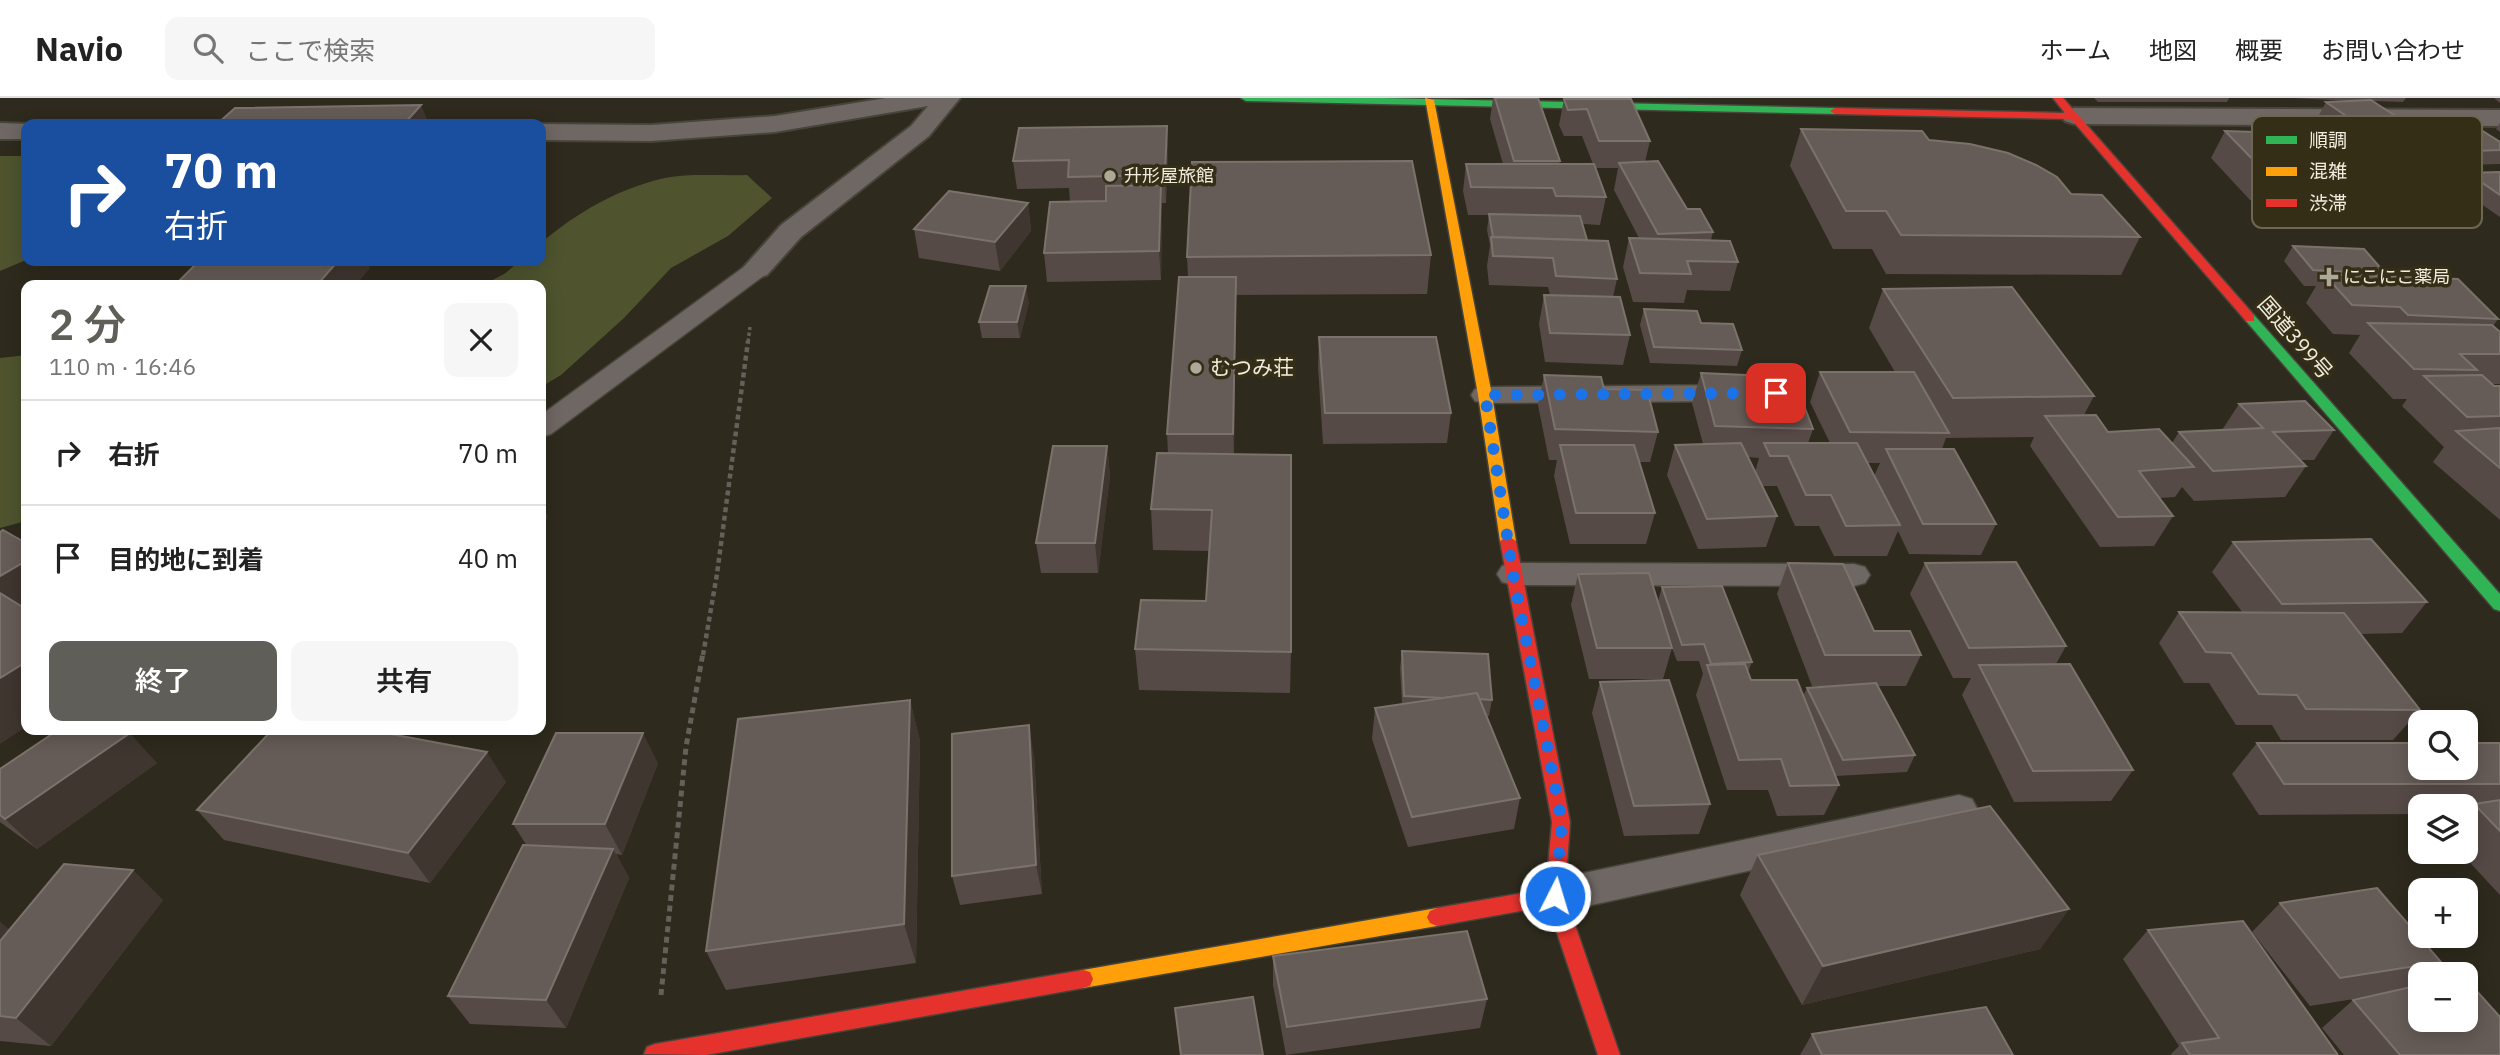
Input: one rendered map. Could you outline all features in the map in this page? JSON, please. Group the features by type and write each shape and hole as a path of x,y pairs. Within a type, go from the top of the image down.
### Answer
{"main road":[{"path":"1245,98 2066,107"},
{"path":"1429,99 1485,395 1513,574 1562,822 1555,896 1609,1055"},
{"name":"国道399号","path":"2066,107 2500,605"},
{"path":"655,1054 1555,896"}],"street":[{"path":"546,132 651,133 775,124 931,98"},
{"path":"757,269 791,231 920,131 948,98"},
{"path":"2414,98 2441,116"},
{"path":"2066,107 2404,116"},
{"path":"2482,118 2500,118"},
{"path":"0,131 21,131"}],"lane":[{"path":"546,424 757,269"},
{"path":"1485,395 1763,393"},
{"path":"1513,574 1854,575"},
{"path":"1555,896 1959,810"}],"path":[{"path":"655,1054 686,747 716,575 757,269"}],"green space":[{"path":"0,156 21,156 21,262 0,271"},
{"path":"695,175 747,175 772,198 728,236 671,268 624,318 561,375 546,384 546,280 493,280 514,266 546,266 546,239 599,203 648,182"},
{"path":"21,356 21,522 0,528 0,358"}],"building":[{"path":"1495,98 1538,98 1560,161 1514,161"},
{"path":"1564,99 1631,99 1650,141 1599,141 1587,109 1568,110"},
{"path":"2371,100 2395,116 2346,116 2326,102"},
{"path":"421,105 408,119 223,119 235,108"},
{"path":"1167,126 1165,175 1068,177 1069,160 1013,161 1019,128"},
{"path":"1801,129 1922,131 1929,140 1970,144 2008,153 2057,177 2071,194 2102,195 2140,237 1901,235 1886,211 1846,211"},
{"path":"2225,131 2252,132 2252,159"},
{"path":"2482,131 2500,142 2500,150 2482,151"},
{"path":"1412,161 1431,255 1187,257 1192,162"},
{"path":"1658,161 1687,209 1700,209 1713,232 1658,234 1619,163"},
{"path":"1466,164 1594,164 1606,197 1556,196 1553,188 1471,187"},
{"path":"2500,172 2500,195 2482,183 2482,173"},
{"path":"1161,185 1159,251 1044,253 1050,202 1106,201 1106,186"},
{"path":"949,191 1028,203 995,242 914,229"},
{"path":"1489,214 1580,216 1587,240 1493,237"},
{"path":"1491,237 1608,241 1617,279 1556,276 1553,258 1493,256"},
{"path":"1629,238 1730,241 1738,262 1687,261 1691,274 1640,273"},
{"path":"2293,246 2364,249 2386,274 2313,270"},
{"path":"194,266 334,266 321,280 180,280"},
{"path":"2324,274 2458,279 2498,319 2408,315 2400,307 2352,305"},
{"path":"1179,277 1236,277 1233,434 1167,434"},
{"path":"990,286 1026,286 1017,322 979,322"},
{"path":"2012,287 2094,396 1953,398 1883,289"},
{"path":"1544,295 1620,297 1630,335 1550,333"},
{"path":"1644,309 1697,311 1701,323 1733,324 1742,350 1654,347"},
{"path":"2368,323 2492,325 2500,332 2500,354 2460,354 2477,370 2414,369"},
{"path":"1319,337 1436,337 1451,413 1325,413"},
{"path":"1820,372 1914,372 1949,433 1850,432"},
{"path":"1701,373 1793,377 1813,429 1715,426"},
{"path":"1544,375 1601,377 1604,389 1647,390 1658,432 1555,429"},
{"path":"2482,375 2494,386 2500,386 2500,416 2467,417 2424,376"},
{"path":"2305,401 2334,430 2273,432 2306,466 2213,471 2179,432 2263,428 2239,404"},
{"path":"2096,415 2108,432 2159,429 2194,467 2139,471 2173,516 2118,517 2045,416"},
{"path":"2500,428 2500,468 2456,431"},
{"path":"1741,443 1777,516 1707,519 1675,445"},
{"path":"1764,443 1857,443 1900,525 1846,526 1831,495 1806,495 1788,456 1770,456"},
{"path":"1560,445 1634,445 1655,513 1576,513"},
{"path":"1053,446 1107,446 1095,543 1036,543"},
{"path":"1886,449 1954,449 1996,524 1923,524"},
{"path":"1157,453 1291,455 1291,652 1135,649 1141,600 1206,601 1212,510 1151,509"},
{"path":"3,530 21,540 21,564 0,576 0,532"},
{"path":"2371,539 2427,602 2282,604 2233,542"},
{"path":"2016,562 2066,646 1969,648 1925,563"},
{"path":"1788,563 1843,564 1874,631 1910,631 1921,655 1825,655"},
{"path":"1649,573 1672,648 1597,648 1578,574"},
{"path":"1722,586 1752,662 1711,664 1704,644 1682,645 1662,587"},
{"path":"0,593 21,606 21,665 0,678"},
{"path":"2179,612 2344,613 2420,710 2306,709 2297,695 2259,694 2231,653 2206,652"},
{"path":"1402,651 1488,654 1492,700 1479,699 1477,693 1443,698 1404,696"},
{"path":"1745,664 1751,680 1797,680 1839,785 1790,786 1781,759 1739,760 1707,665"},
{"path":"2070,664 2133,770 2033,771 1979,665"},
{"path":"1669,680 1710,804 1634,806 1600,682"},
{"path":"1876,683 1915,755 1843,760 1807,688"},
{"path":"1477,693 1520,798 1412,817 1375,708"},
{"path":"910,700 904,924 706,951 738,719"},
{"path":"1029,725 1036,865 952,876 952,734"},
{"path":"556,733 643,733 605,824 513,824"},
{"path":"51,735 127,735 5,819 0,815 0,769"},
{"path":"267,735 396,735 487,752 408,853 197,810"},
{"path":"2257,743 2408,743 2408,780 2478,780 2478,743 2500,743 2500,784 2284,784"},
{"path":"2500,800 2500,831 2478,808 2478,803"},
{"path":"1990,806 2069,909 1823,966 1758,855"},
{"path":"523,845 613,849 546,1000 448,996"},
{"path":"64,864 133,870 16,1018 0,1016 0,941"},
{"path":"2377,888 2408,924 2408,948 2429,948 2441,962 2408,962 2408,967 2340,978 2280,903"},
{"path":"2243,921 2338,1055 2190,1055 2182,1043 2219,1038 2148,930"},
{"path":"1467,931 1487,999 1287,1027 1273,956"},
{"path":"2408,988 2408,1032 2478,1032 2478,992 2500,1017 2500,1055 2400,1055 2353,1000"},
{"path":"1253,997 1263,1055 1181,1055 1175,1008"},
{"path":"1986,1007 2013,1055 1822,1055 1812,1034"}],"traffic: fast":[{"path":"1246,98 1835,111"},
{"path":"2250,318 2500,605"}],"traffic: slow":[{"path":"1429,100 1485,395 1508,541"},
{"path":"1083,979 1437,917"}],"traffic: jam":[{"path":"2058,98 2250,318"},
{"path":"1835,111 2074,116"},
{"path":"1508,541 1561,822 1555,896 1609,1055"},
{"path":"1437,917 1555,896"},
{"path":"655,1054 1083,979"}],"place":[{"name":"升形屋旅館","path":"1110,176"},
{"name":"にこにこ薬局","path":"2329,277"},
{"name":"むつみ荘","path":"1196,368"}],"route":[{"path":"1555,896 1562,822 1513,574 1485,395 1776,393"}]}
